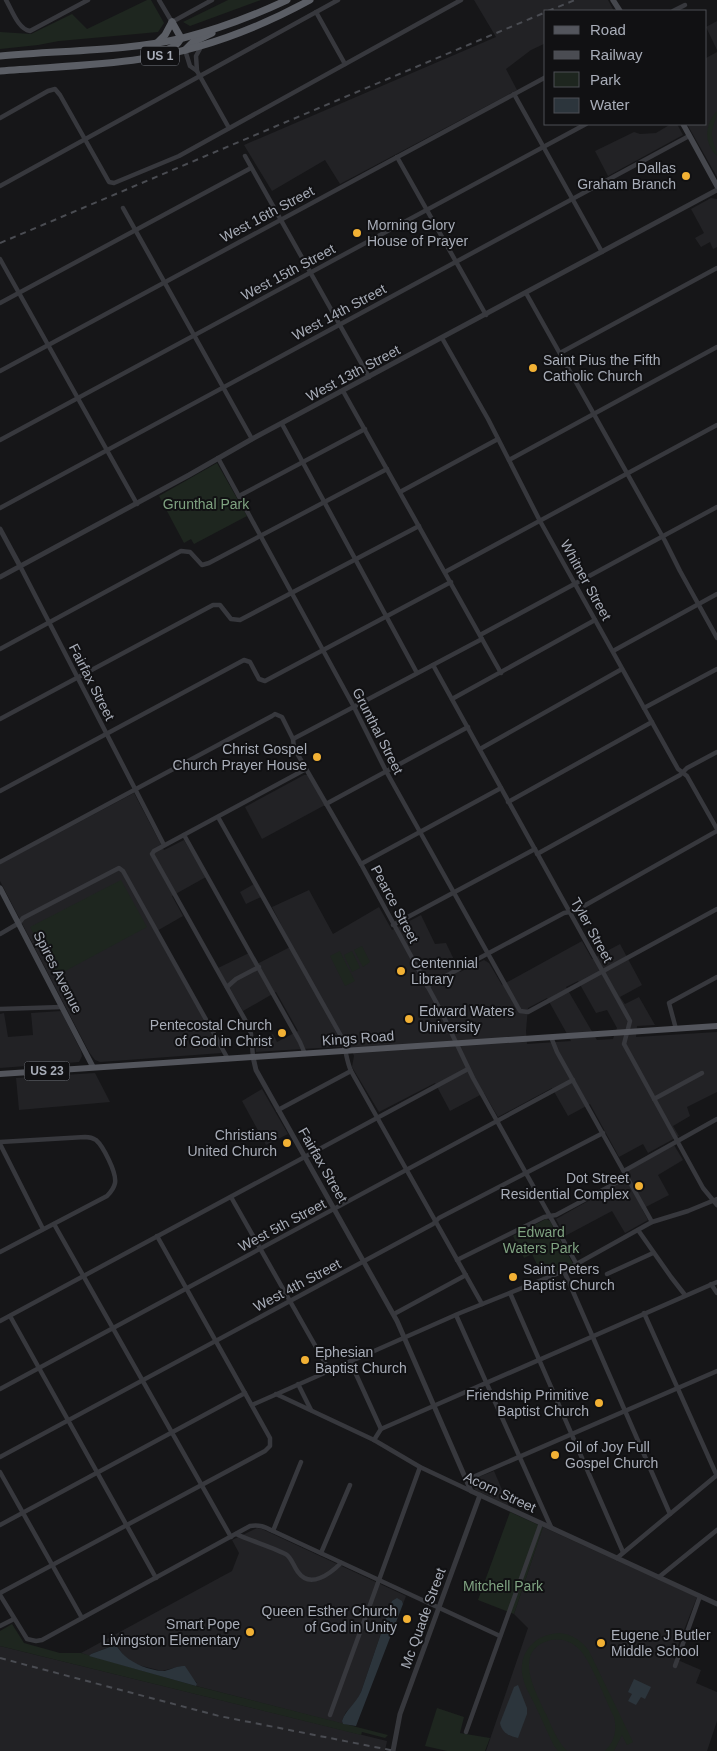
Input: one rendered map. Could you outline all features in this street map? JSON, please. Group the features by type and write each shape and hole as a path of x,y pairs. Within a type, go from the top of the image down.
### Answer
{"highway":[{"name":"US 1","path":"0,56 111,48 181,38 249,17 286,0"},
{"name":"US 1","path":"0,71 142,59 185,50 251,29 310,0"},
{"path":"185,50 193,42 249,17"},
{"path":"142,59 174,47 181,38 172,22"},
{"path":"158,42 165,35 172,22"}],"main road":[{"path":"683,125 717,186"},
{"name":"Spires Avenue","path":"0,888 93,1068"},
{"name":"Kings Road","path":"0,1074 717,1026"}],"street":[{"path":"6,0 26,31 34,30 88,0"},
{"path":"159,0 172,22 212,0"},
{"path":"0,186 85,140 199,74 338,0"},
{"path":"0,118 54,89 60,94 111,183 179,156 460,0"},
{"path":"675,10 685,5"},
{"path":"316,12 345,64"},
{"path":"199,74 196,56 202,46"},
{"path":"185,50 190,66 199,74 229,128"},
{"name":"West 16th Street","path":"0,372 544,78"},
{"path":"514,94 602,252"},
{"name":"West 15th Street","path":"0,440 584,125"},
{"name":"West 14th Street","path":"0,508 689,136"},
{"path":"244,156 369,378"},
{"path":"397,157 486,315"},
{"path":"0,303 251,168"},
{"name":"West 13th Street","path":"0,577 137,504 252,439 717,190"},
{"path":"123,208 252,439"},
{"path":"0,259 137,504"},
{"path":"560,353 717,268"},
{"path":"526,293 717,638"},
{"name":"Whitner Street","path":"442,338 498,439 540,521 678,770 687,776 717,830"},
{"path":"509,460 717,347"},
{"path":"343,390 501,672"},
{"path":"282,424 417,673"},
{"path":"445,572 717,425"},
{"path":"239,496 365,429"},
{"path":"400,492 498,439"},
{"name":"Grunthal Street","path":"218,458 354,707 386,772 518,1009 522,1012 528,1012 602,971"},
{"path":"0,649 181,551 190,552 198,562 206,564 387,469"},
{"path":"293,739 433,665 717,507"},
{"path":"0,719 213,605 220,605 231,619 237,621 419,526"},
{"name":"Fairfax Street","path":"0,529 164,845 154,850 152,854 248,1025 256,1070 394,1314 472,1491"},
{"path":"0,790 244,660 249,660 259,679 263,681 451,582"},
{"path":"613,651 717,594"},
{"path":"452,699 595,620"},
{"name":"Tyler Street","path":"433,665 630,1021 624,1044 703,1188 715,1200 717,1206"},
{"path":"480,749 622,669"},
{"path":"644,708 717,669"},
{"name":"Pearce Street","path":"135,789 272,716 279,715 284,720 293,739 294,748 427,986 452,1032 468,1069 576,1263"},
{"path":"508,802 652,722"},
{"path":"326,804 468,727"},
{"path":"538,854 717,752"},
{"path":"164,845 306,769"},
{"path":"360,864 501,788"},
{"path":"0,862 135,789"},
{"path":"218,817 341,1036 351,1071 482,1304"},
{"path":"427,986 564,913 575,910 717,830"},
{"path":"184,835 259,967 305,1054"},
{"path":"393,925 535,849"},
{"path":"0,934 19,924 23,918 119,868 123,871 228,1058"},
{"path":"602,971 717,909"},
{"path":"227,987 236,979 259,967"},
{"path":"676,1029 669,1003 717,977"},
{"path":"0,1009 62,1007"},
{"path":"551,1037 652,1222"},
{"path":"0,1321 468,1069"},
{"path":"278,1110 351,1071"},
{"path":"654,1099 702,1073"},
{"name":"West 5th Street","path":"0,1389 261,1250 573,1080"},
{"path":"624,1171 717,1119"},
{"name":"West 4th Street","path":"0,1457 364,1262 436,1222 439,1218 603,1133"},
{"path":"0,1252 107,1196 115,1184 114,1170 100,1144 94,1139 85,1137 0,1143 43,1229"},
{"path":"458,1260 544,1217 556,1215 627,1177"},
{"path":"231,1197 329,1370"},
{"path":"252,1405 456,1315 564,1271 652,1222 715,1200"},
{"path":"54,1224 231,1537"},
{"path":"638,1230 685,1295"},
{"path":"157,1236 270,1438 270,1446 265,1451 0,1594 24,1636 31,1641 42,1640 236,1534 256,1525 321,1553 339,1565 378,1579 500,1636"},
{"path":"607,1274 653,1253"},
{"path":"564,1271 591,1337 670,1514"},
{"path":"394,1314 466,1275"},
{"path":"374,1440 381,1430 717,1282"},
{"path":"711,1284 717,1292"},
{"path":"510,1293 623,1552"},
{"path":"616,1558 717,1475 644,1313"},
{"path":"456,1315 551,1527"},
{"path":"10,1316 156,1578"},
{"path":"350,1361 381,1430"},
{"path":"466,1480 717,1371"},
{"path":"298,1384 311,1411"},
{"path":"0,1525 245,1393"},
{"name":"Acorn Street","path":"276,1394 374,1440 420,1467 714,1603"},
{"path":"273,1531 301,1462"},
{"path":"330,1715 420,1467"},
{"path":"0,1472 82,1618"},
{"path":"321,1553 350,1485"},
{"name":"Mc Quade Street","path":"393,1751 400,1714 480,1495"},
{"path":"466,1732 541,1523"},
{"path":"659,1577 717,1530"},
{"path":"236,1534 287,1555 301,1575 308,1579 320,1579 339,1565"},
{"path":"675,1666 700,1596"},
{"path":"714,1603 717,1597"},
{"path":"0,1626 14,1619"}],"shaded area":[{"path":"474,0 608,0 613,10 544,10 544,44 531,50 506,69 517,90 340,184 325,160 272,191 244,145 496,37"},
{"path":"717,21 717,50 707,29 707,26"},
{"path":"717,52 717,177 688,125 707,125 707,57"},
{"path":"669,125 678,125 683,135 608,176 595,151 634,132 640,134 656,133"},
{"path":"711,198 717,199 717,247 713,249 710,242 701,247 695,238 704,233 691,209"},
{"path":"304,775 308,775 325,805 262,839 245,807"},
{"path":"134,793 164,850 184,840 206,877 172,896 183,916 155,932 222,1053 100,1062 95,1060 89,1052 0,881 0,864"},
{"path":"254,884 261,897 246,904 240,892"},
{"name":"Edward Waters University","path":"309,890 333,934 379,907 392,930 421,915 435,944 446,943 460,972 484,960 489,963 502,985 582,941 592,959 620,944 642,985 620,997 625,1004 639,997 655,1025 637,1026 636,1037 717,1032 717,1092 687,1107 690,1116 673,1126 679,1136 648,1153 643,1144 619,1157 590,1104 568,1116 552,1088 498,1117 484,1093 450,1111 435,1083 379,1112 352,1067 354,1056 350,1046 256,1052 255,1041 273,1034 277,1042 298,1031 276,992 243,1011 218,968 249,953 255,965 292,946 272,907","holes":["578,981 596,1013 607,1010 617,1028 613,1039 597,1040 566,987","547,998 571,1041 527,1044 528,1008"]},
{"path":"61,1011 81,1051 82,1056 79,1062 0,1068 0,1014 4,1013 8,1037 33,1035 31,1013"},
{"path":"95,1073 110,1102 19,1110 16,1078"},
{"path":"262,1089 288,1134 266,1145 242,1101"},
{"name":"Dot Street Residential Complex","path":"674,1145 683,1160 658,1175 669,1195 642,1209 648,1220 625,1233 612,1211 565,1236 556,1219 631,1177 628,1171"},
{"path":"494,1471 509,1506 475,1490 471,1480"},
{"name":"Eugene J Butler Middle School","path":"543,1527 697,1597 673,1658 701,1670 696,1683 717,1692 717,1721 707,1751 486,1751 528,1628 514,1614"},
{"name":"Smart Pope Livingston Elementary","path":"257,1528 406,1596 403,1604 402,1601 390,1607 361,1692 356,1703 346,1712 342,1721 343,1724 196,1686 197,1683 181,1666 162,1671 142,1666 133,1663 115,1645 89,1656 81,1653 232,1571 239,1553 232,1540"},
{"path":"0,1646 387,1741 385,1751 0,1751"}],"green space":[{"path":"147,0 151,0 164,23 158,32 59,41 0,49 0,32 31,34 72,14 87,29"},
{"path":"228,0 261,0 190,26 183,22"},
{"path":"717,111 712,133 717,156 710,145 707,134 710,122"},
{"name":"Grunthal Park","path":"217,463 247,516 194,544 191,539 184,543 159,496"},
{"path":"121,880 147,927 56,976 30,927"},
{"path":"362,946 370,962 363,967 354,950"},
{"path":"340,951 355,981 345,986 330,956"},
{"path":"352,951 360,968 352,972 344,955"},
{"name":"Edward Waters Park","path":"546,1219 550,1221 573,1264 543,1277 532,1254 524,1258 513,1236"},
{"name":"Mitchell Park","path":"510,1512 543,1527 514,1614 478,1600"},
{"path":"12,1624 24,1643 60,1653 81,1653 196,1686 388,1735 385,1738 362,1732 361,1735 0,1646 0,1631"},
{"path":"559,1633 576,1639 589,1651 633,1742 627,1745 622,1735 614,1751 605,1751 614,1735 614,1717 583,1654 576,1646 569,1642 555,1639 539,1645 532,1653 529,1662 537,1695 555,1734 567,1751 558,1751 554,1746 526,1688 522,1669 525,1653 535,1641 550,1634"},
{"path":"437,1708 464,1717 460,1733 490,1738 485,1751 447,1751 425,1746"}],"water":[{"path":"397,1598 403,1604 356,1726 343,1724 344,1717 361,1692 392,1601"},
{"path":"115,1645 129,1659 147,1668 162,1671 185,1666 197,1684 196,1686 89,1656"},
{"path":"634,1679 651,1687 645,1699 641,1697 636,1705 628,1701 632,1694 628,1692"},
{"path":"518,1685 527,1708 527,1714 518,1738 506,1734 500,1723 514,1687"}],"railway":[{"path":"550,10 575,0"},
{"path":"0,243 544,13"},
{"path":"0,1658 219,1716 395,1751"}],"place":[{"name":"Dallas Graham Branch","path":"686,176"},
{"name":"Morning Glory House of Prayer","path":"357,233"},
{"name":"Saint Pius the Fifth Catholic Church","path":"533,368"},
{"name":"Christ Gospel Church Prayer House","path":"317,757"},
{"name":"Centennial Library","path":"401,971"},
{"name":"Edward Waters University","path":"409,1019"},
{"name":"Pentecostal Church of God in Christ","path":"282,1033"},
{"name":"Christians United Church","path":"287,1143"},
{"name":"Dot Street Residential Complex","path":"639,1186"},
{"name":"Saint Peters Baptist Church","path":"513,1277"},
{"name":"Ephesian Baptist Church","path":"305,1360"},
{"name":"Friendship Primitive Baptist Church","path":"599,1403"},
{"name":"Oil of Joy Full Gospel Church","path":"555,1455"},
{"name":"Queen Esther Church of God in Unity","path":"407,1619"},
{"name":"Smart Pope Livingston Elementary","path":"250,1632"},
{"name":"Eugene J Butler Middle School","path":"601,1643"}]}
